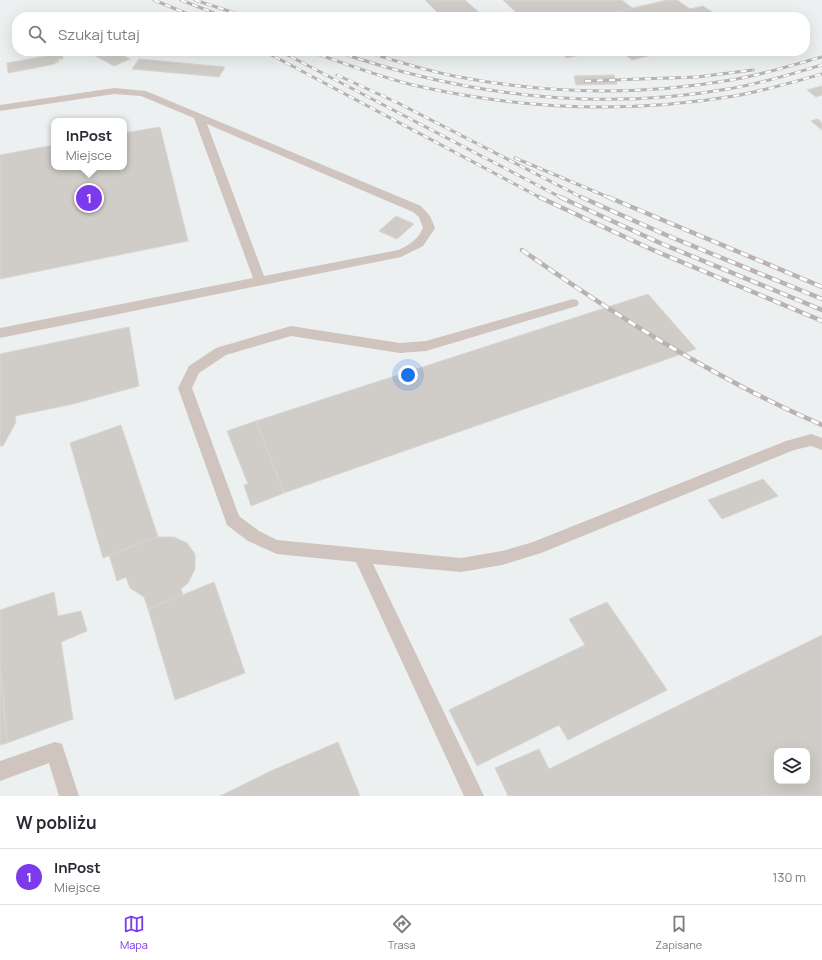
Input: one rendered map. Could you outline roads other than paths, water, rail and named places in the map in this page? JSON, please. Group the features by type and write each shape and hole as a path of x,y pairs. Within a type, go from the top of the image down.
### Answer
{"lane":[{"path":"0,108 124,91 142,93 417,209 424,216 430,228 425,239 417,246 401,253 0,333"},
{"path":"199,117 260,281"},
{"path":"573,302 426,346 400,348 291,331 221,350 194,370 185,388 233,520 248,533 262,542 277,547 461,564 502,558 535,548 791,445 811,440 822,444"},
{"path":"361,555 474,796"},
{"path":"0,770 55,751 69,796"}],"railway":[{"path":"154,0 183,12"},
{"path":"181,0 211,12"},
{"path":"195,0 232,12"},
{"path":"273,56 540,197"},
{"path":"290,56 561,197"},
{"path":"324,56 413,85 492,99 532,104 573,106 613,107 694,102 756,92 822,74"},
{"path":"351,56 431,79 529,95 579,99 628,99 678,96 764,82 822,65"},
{"path":"379,56 431,71 488,82 592,91 662,89 731,80 777,70 822,57"},
{"path":"585,81 697,77 753,70"},
{"path":"337,75 398,103 581,197"},
{"path":"515,158 610,198"},
{"path":"540,197 653,250 822,321"},
{"path":"561,197 660,243 822,310"},
{"path":"581,197 666,235 822,299"},
{"path":"608,197 822,287"},
{"path":"522,250 594,299 705,367 744,388 822,425"}],"place":[{"name":"InPost","path":"89,198"}]}
